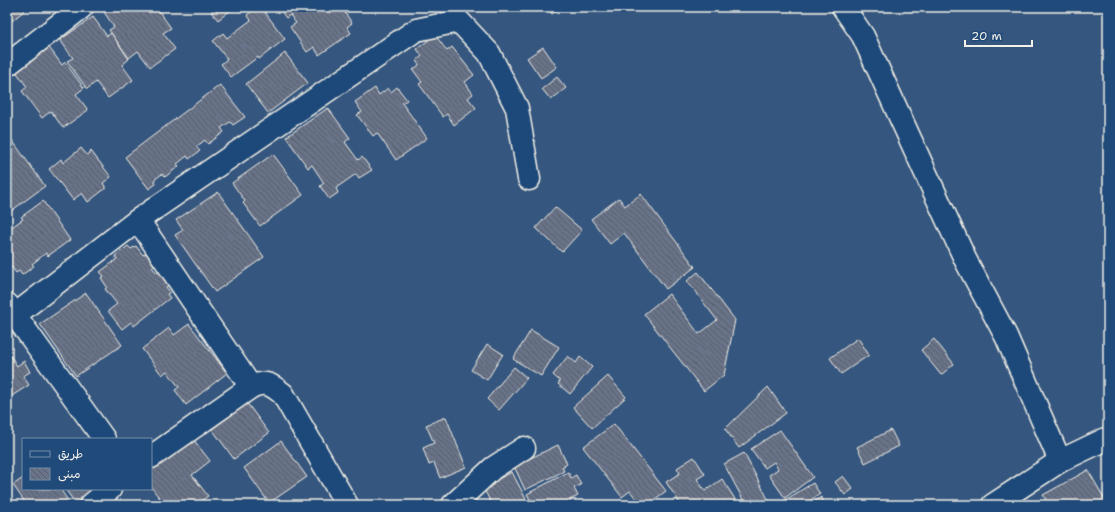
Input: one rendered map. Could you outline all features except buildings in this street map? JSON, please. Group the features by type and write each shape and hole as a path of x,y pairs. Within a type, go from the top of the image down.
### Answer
{"street":[{"path":"7,65 82,7"},
{"path":"843,7 863,36 966,261 1006,336 1060,461"},
{"path":"103,438 11,310 138,220 416,30 459,21 489,53 517,108 529,179"},
{"path":"138,220 251,387"},
{"path":"152,456 251,387 257,384 271,384 283,394 347,505"},
{"path":"993,505 1060,461 1108,438"},
{"path":"453,505 493,468 524,448"},
{"path":"91,505 109,490"}]}
